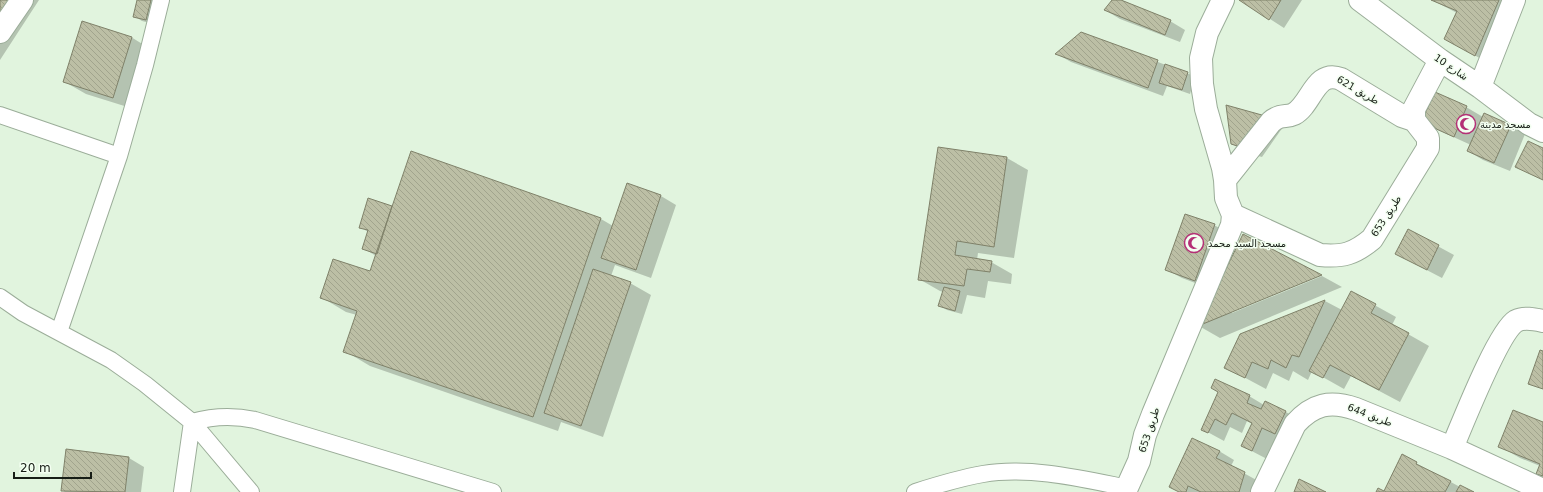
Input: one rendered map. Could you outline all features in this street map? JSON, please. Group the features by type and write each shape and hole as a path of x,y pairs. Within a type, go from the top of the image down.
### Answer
{"street":[{"path":"0,32 22,0"},
{"path":"1223,0 1207,33 1201,58 1202,84 1206,109 1226,180 1226,198 1233,216"},
{"path":"1480,87 1514,0"},
{"name":"شارع 10","path":"1365,1 1440,60 1480,87 1529,124 1543,131"},
{"path":"1414,120 1414,109 1440,60"},
{"name":"طريق 621","path":"1226,180 1271,122 1278,116 1291,115 1297,112 1320,82 1328,77 1332,76 1340,78 1402,116 1414,120"},
{"name":"طريق 653","path":"1130,491 1145,435 1229,234 1233,216 1320,255 1334,257 1341,256 1361,248 1372,239 1428,148 1428,138 1414,120"},
{"path":"1452,448 1497,347 1507,330 1516,321 1531,318 1543,321"},
{"name":"طريق 644","path":"1262,492 1295,424 1302,416 1312,409 1322,405 1334,404 1345,405 1452,448 1543,490"}],"lane":[{"path":"59,332 119,156 145,65 161,0"},
{"path":"0,115 119,156"},
{"path":"0,297 24,313 111,360 145,384 192,422 251,492"},
{"path":"192,422 217,417 242,417 255,420 493,492"},
{"path":"182,492 192,422"},
{"path":"915,492 937,485 984,474 1015,472 1047,474 1090,481 1130,491"}],"building":[{"path":"0,0 10,0 0,16"},
{"path":"137,0 151,0 146,20 133,17"},
{"path":"1112,0 1121,0 1171,20 1165,35 1104,10"},
{"path":"1239,0 1281,0 1269,20"},
{"path":"1431,0 1499,0 1475,56 1444,39 1457,11"},
{"path":"82,21 132,37 113,98 63,82"},
{"path":"1081,32 1158,60 1148,88 1055,54"},
{"path":"1165,64 1188,72 1182,90 1159,83"},
{"path":"1435,92 1467,106 1454,137 1421,122"},
{"path":"1226,105 1269,117 1247,149 1231,144"},
{"path":"1484,113 1511,125 1494,163 1467,151"},
{"path":"1528,141 1543,148 1543,180 1515,167"},
{"path":"938,147 1007,157 994,247 957,241 955,255 992,261 990,272 967,269 964,286 918,280"},
{"path":"411,151 601,218 533,417 343,352 357,311 320,298 333,259 370,271"},
{"path":"627,183 661,195 636,270 601,258"},
{"path":"368,198 392,206 377,254 362,249 368,230 359,228"},
{"path":"1185,214 1215,224 1195,281 1165,270"},
{"path":"1408,229 1439,245 1427,270 1395,254"},
{"path":"1243,234 1322,275 1198,326"},
{"path":"593,269 631,282 581,426 544,413"},
{"path":"944,287 960,291 955,311 938,306"},
{"path":"1351,291 1376,304 1371,313 1409,333 1379,390 1330,365 1323,378 1309,371"},
{"path":"1325,300 1299,357 1292,355 1286,368 1271,360 1268,369 1252,362 1245,378 1224,368 1240,334"},
{"path":"1540,350 1543,351 1543,389 1528,384"},
{"path":"1215,379 1250,395 1247,403 1261,409 1265,401 1286,411 1275,434 1262,428 1252,451 1241,446 1252,423 1232,413 1226,425 1215,419 1208,433 1201,430 1218,392 1211,388"},
{"path":"1513,410 1543,422 1543,476 1536,474 1540,464 1498,447"},
{"path":"1192,438 1220,451 1216,458 1245,472 1239,492 1201,492 1188,486 1186,492 1179,492 1169,487"},
{"path":"66,449 129,457 125,492 61,491"},
{"path":"1402,454 1417,462 1416,464 1451,481 1445,492 1376,492 1378,488 1384,491"},
{"path":"1299,479 1326,492 1294,492"},
{"path":"1460,485 1474,492 1456,492"}],"place":[{"name":"مسجد مدينة","path":"1466,124"},
{"name":"مسجد السيد محمد","path":"1194,243"}]}
